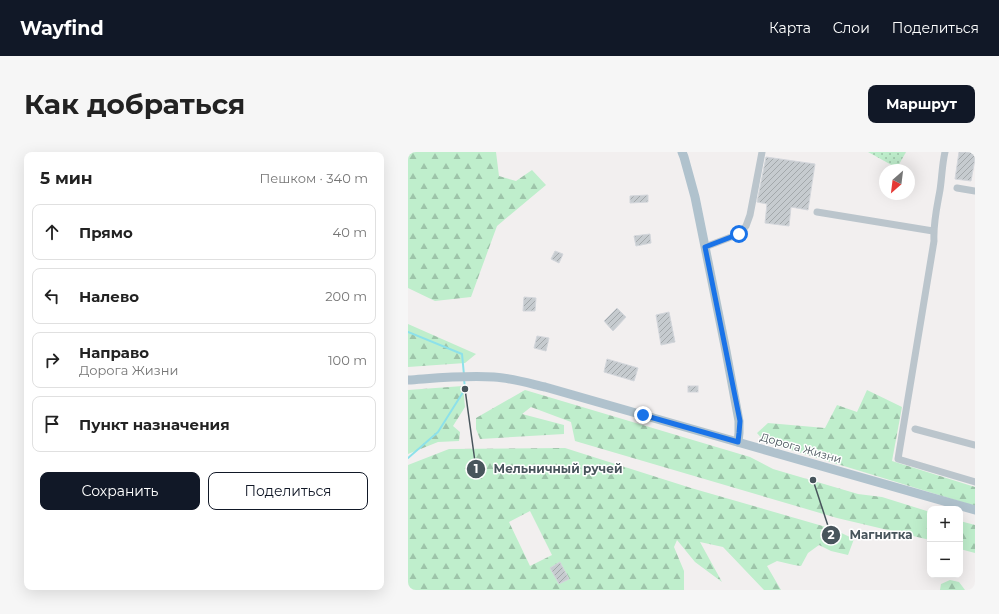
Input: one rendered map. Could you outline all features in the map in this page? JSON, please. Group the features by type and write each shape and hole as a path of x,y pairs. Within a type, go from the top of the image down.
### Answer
{"main road":[{"path":"682,152 695,197 740,421 738,442"},
{"name":"Дорога Жизни","path":"408,380 469,376 495,377 521,381 975,510"}],"street":[{"path":"705,247 739,234 746,226 750,215 762,152"},
{"path":"945,152 942,163 940,189 933,231 934,241 898,459 975,481"},
{"path":"957,188 975,191"},
{"path":"817,212 933,231"},
{"path":"915,429 975,445"}],"green space":[{"path":"408,152 496,152 499,176 516,181 532,170 546,185 497,226 471,297 435,301 408,288"},
{"path":"868,152 906,152 899,164 890,164"},
{"path":"408,324 476,354 465,363 408,367"},
{"path":"463,386 465,407 453,426 460,432 459,441 438,442 408,454 408,390"},
{"path":"525,390 750,457 773,469 858,494 882,497 927,511 927,539 837,518 575,441 571,422 531,407 522,414 564,425 564,434 480,439 476,429 476,418"},
{"path":"867,390 902,407 892,461 975,487 975,506 765,442 757,433 768,423 825,428 837,405 857,412"},
{"path":"565,448 691,488 833,529 854,539 848,555 831,551 819,545 808,553 801,566 777,561 767,566 781,590 764,590 723,547 700,542 722,582 695,562 677,540 674,547 684,571 684,590 408,590 408,465 449,449","holes":["530,511 552,555 530,566 509,522"]},
{"path":"963,522 975,525 975,553 963,550"},
{"path":"950,580 959,582 965,590 940,590 941,584"}],"building":[{"path":"959,152 975,152 971,181 955,179"},
{"path":"766,157 815,164 808,210 791,207 789,226 765,223 767,204 757,202"},
{"path":"648,195 648,202 630,203 630,196"},
{"path":"650,234 651,243 636,246 634,236"},
{"path":"555,251 563,254 559,263 551,259"},
{"path":"524,297 536,298 535,311 523,311"},
{"path":"617,308 626,317 613,331 604,321"},
{"path":"669,312 675,342 661,345 656,315"},
{"path":"537,336 549,338 546,351 534,348"},
{"path":"607,359 638,368 634,381 604,372"},
{"path":"688,386 698,386 698,392 688,392"},
{"path":"560,562 569,579 559,584 550,568"}],"waterway":[{"path":"408,332 462,354 464,375"},
{"path":"408,458 438,432 465,389 464,379"}],"place":[{"name":"Мельничный ручей","path":"465,389"},
{"name":"Магнитка","path":"813,480"}],"route":[{"path":"643,415 738,442 740,421 705,247 739,234"}]}
